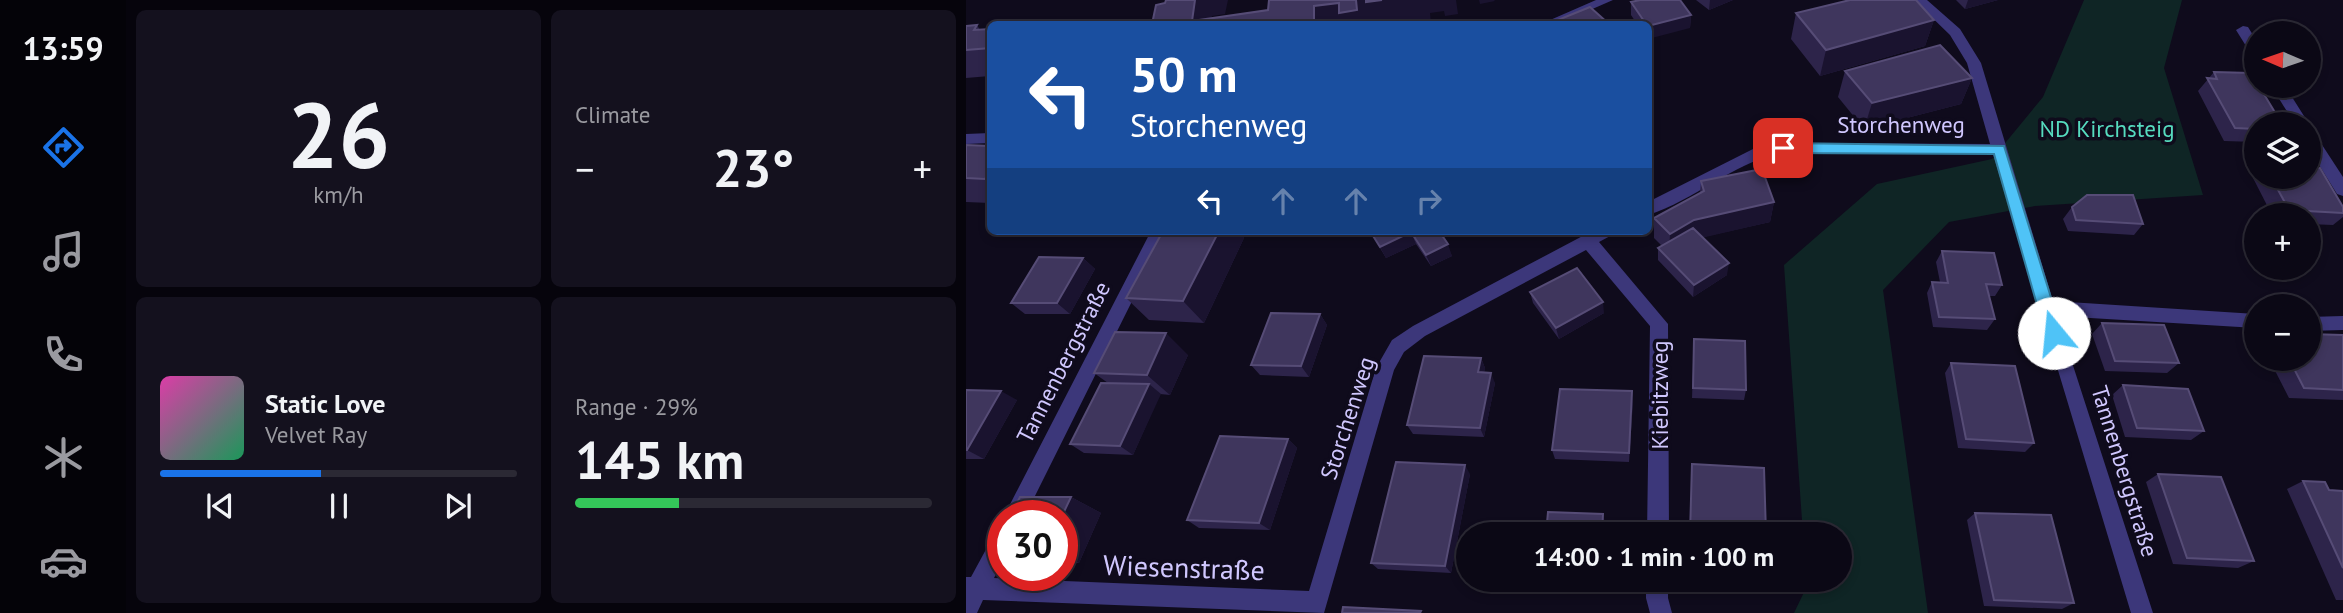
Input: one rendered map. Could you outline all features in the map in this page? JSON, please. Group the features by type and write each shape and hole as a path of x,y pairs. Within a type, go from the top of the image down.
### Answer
{"street":[{"path":"1555,21 1605,0"},
{"name":"Tannenbergstraße","path":"1920,0 1955,32 1974,63 2046,308 2142,613"},
{"path":"966,139 987,138"},
{"name":"Storchenweg","path":"1652,207 1760,152 1783,148 1999,149"},
{"path":"2321,155 2343,190"},
{"name":"Tannenbergstraße","path":"1022,500 1156,235"},
{"name":"Storchenweg","path":"1315,607 1385,368 1398,346 1419,331 1599,235"},
{"name":"Kiebitzweg","path":"1588,241 1659,324 1658,522"},
{"path":"2046,308 2244,320"},
{"path":"2321,324 2343,323"},
{"path":"966,611 972,588 987,564"},
{"name":"Wiesenstraße","path":"972,588 1315,607"},
{"path":"1657,592 1661,613"}],"green space":[{"name":"ND Kirchsteig","path":"2084,0 2182,0 2164,68 2203,195 2035,206 1949,222 1883,290 1928,613 1794,613 1804,592 1852,592 1852,522 1802,522 1784,265 1877,184 1992,159 2043,97"}],"building":[{"path":"1166,0 1195,0 1192,21 1153,21 1156,5 1165,3"},
{"path":"1269,0 1356,0 1357,10 1339,13 1339,3 1314,6 1314,21 1192,21 1268,10"},
{"path":"1680,0 1691,15 1652,25 1652,21 1644,21 1631,2"},
{"path":"1850,0 1916,0 1934,20 1826,50 1796,13"},
{"path":"1590,7 1606,21 1555,21"},
{"path":"977,25 974,30 987,29 987,48 966,50 966,26"},
{"path":"1940,45 1972,78 1872,103 1845,71"},
{"path":"2214,72 2244,73 2244,98 2266,98 2275,112 2244,112 2244,128 2235,128 2207,78 2217,79"},
{"path":"966,145 987,146 985,179 966,178"},
{"path":"1762,169 1774,202 1694,220 1670,234 1654,218 1704,191 1701,181"},
{"path":"2321,170 2343,207 2343,213 2321,212 2321,203 2285,203 2278,189 2321,189"},
{"path":"2087,195 2133,195 2143,224 2076,220 2072,207"},
{"path":"1693,228 1729,263 1694,285 1658,248"},
{"path":"1161,235 1217,235 1183,301 1126,298"},
{"path":"1372,235 1405,235 1380,247"},
{"path":"1413,235 1442,235 1448,244 1426,255"},
{"path":"1942,251 1994,253 2002,285 1986,284 1995,319 1939,317 1932,282 1948,283"},
{"path":"1039,257 1083,258 1057,303 1011,303"},
{"path":"1577,268 1603,302 1556,328 1530,292"},
{"path":"1271,313 1320,314 1301,366 1251,365"},
{"path":"2102,323 2164,325 2179,363 2115,361"},
{"path":"1115,332 1166,333 1147,375 1094,373"},
{"path":"2321,334 2343,335 2343,390 2304,388 2295,371 2321,371"},
{"path":"1694,339 1745,341 1746,390 1693,388"},
{"path":"1424,356 1481,358 1478,372 1491,373 1480,428 1407,425"},
{"path":"1951,363 2015,366 2034,443 1966,439"},
{"path":"1101,383 1149,384 1120,446 1070,444"},
{"path":"2123,385 2188,389 2204,431 2137,428"},
{"path":"1560,389 1632,391 1629,453 1552,450"},
{"path":"966,390 1001,391 967,450 966,450"},
{"path":"1220,436 1288,439 1259,523 1187,520"},
{"path":"1396,462 1465,465 1445,566 1371,563"},
{"path":"1692,464 1764,468 1766,522 1690,522"},
{"path":"2158,474 2221,477 2254,561 2187,558"},
{"path":"2303,481 2325,482 2329,490 2343,491 2343,568"},
{"path":"1020,497 1071,497 1070,500 1018,500"},
{"path":"1548,512 1603,514 1603,522 1547,522"},
{"path":"1975,513 2051,515 2074,603 1994,600"},
{"path":"1343,607 1421,611 1342,613"}],"route":[{"path":"1783,148 1999,149 2054,333"}]}
